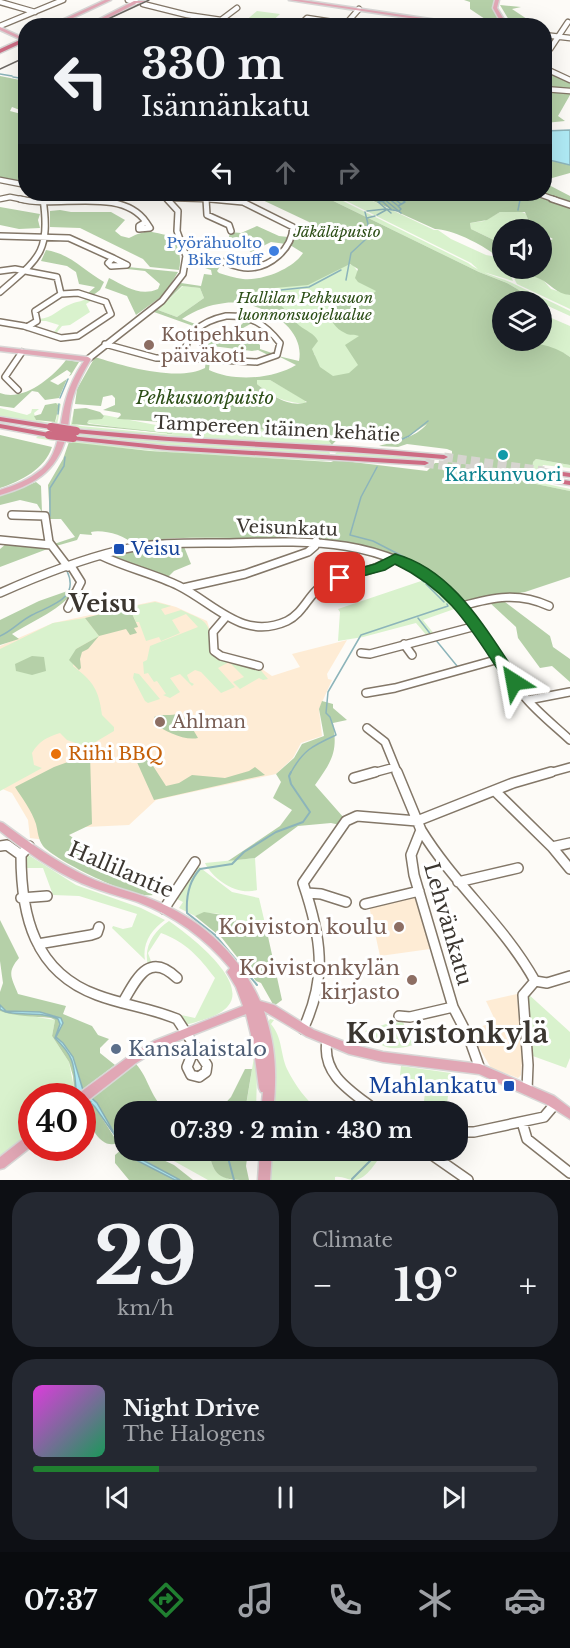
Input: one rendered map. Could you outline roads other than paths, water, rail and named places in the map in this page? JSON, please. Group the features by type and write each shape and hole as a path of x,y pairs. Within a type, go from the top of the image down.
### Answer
{"highway":[{"path":"0,50 18,42"},
{"path":"0,50 18,42"},
{"name":"Tampereen itäinen kehätie","path":"0,419 50,431"},
{"name":"Tampereen itäinen kehätie","path":"0,426 167,448 425,463"},
{"name":"Tampereen itäinen kehätie","path":"75,435 345,448 444,457"},
{"path":"570,475 545,475 570,483"}],"main road":[{"path":"64,18 103,0"},
{"path":"69,18 109,0"},
{"path":"291,0 425,18"},
{"path":"497,0 495,8 501,18"},
{"path":"106,18 141,2"},
{"path":"110,18 141,2"},
{"path":"0,28 18,39"},
{"path":"0,349 88,359 70,390 60,449 55,459 46,470 31,481 0,493"},
{"name":"Hallilantie","path":"0,826 86,880 164,909 193,926 223,954 254,1010 263,1060 266,1101"},
{"path":"96,1088 146,1051 186,1032 254,1010 286,1018 327,1041 383,1057 480,1069 527,1090 570,1114"},
{"path":"0,1164 18,1150"},
{"path":"264,1180 265,1161"}],"street":[{"path":"22,18 63,0"},
{"path":"128,0 207,18"},
{"path":"0,2 35,12"},
{"path":"224,18 237,8"},
{"path":"352,18 360,9"},
{"path":"0,28 18,20"},
{"path":"552,46 568,22"},
{"path":"552,35 570,38"},
{"path":"552,72 570,80"},
{"path":"552,90 570,91"},
{"path":"0,180 18,183"},
{"path":"0,199 18,198"},
{"path":"552,199 570,206"},
{"path":"27,201 54,201"},
{"path":"78,201 119,204 139,212 146,222"},
{"path":"88,359 161,303 174,290 184,274 186,254 178,231 178,211 169,201"},
{"path":"206,201 207,215 230,225 231,231"},
{"path":"221,261 248,268 271,260 291,241 294,235 293,227 237,201"},
{"path":"0,292 40,255 44,237 44,202"},
{"path":"0,236 73,238 113,258"},
{"path":"0,271 26,270 57,276 61,294"},
{"path":"0,322 27,327 57,338 74,337 111,314 109,304 78,292 61,294 36,310 37,321 27,327"},
{"path":"105,344 150,357 259,362 276,356 280,343 265,326 250,318 229,316 212,319 198,328 186,342 184,358"},
{"path":"18,390 5,377 22,352"},
{"path":"12,515 45,516 51,545 81,582 68,608"},
{"path":"0,540 51,545"},
{"path":"183,588 249,572 308,552 315,546 316,541"},
{"name":"Veisunkatu","path":"0,593 29,579 138,546 164,543 316,541 363,548 395,558 432,578 462,606 528,700 570,740"},
{"path":"102,556 183,588 225,618 254,627 282,623 302,610 310,595 321,586 380,567 395,558"},
{"path":"462,606 516,594 549,606"},
{"path":"225,618 213,632 214,651 221,656 259,666"},
{"path":"362,653 370,654 476,626"},
{"path":"404,645 412,655"},
{"path":"366,693 394,688 499,659"},
{"path":"528,700 570,692"},
{"path":"367,728 384,741 432,852 511,944 535,981"},
{"path":"354,778 395,767"},
{"path":"303,1029 312,1015 322,975 320,950 303,883 348,819 357,816 419,826 495,791 570,767"},
{"path":"495,791 552,847 570,870"},
{"name":"Lehvänkatu","path":"419,826 411,855 419,891 453,1007 469,1038 480,1069"},
{"path":"552,847 570,843"},
{"path":"0,846 7,845 21,855"},
{"path":"29,846 21,855 21,898 24,912 47,962 64,979 91,993 174,1018 195,1047"},
{"path":"164,909 195,862"},
{"path":"458,882 518,868"},
{"path":"365,904 419,891"},
{"path":"307,893 318,893 346,902"},
{"path":"21,898 47,896"},
{"path":"38,945 91,935 97,933 99,927"},
{"path":"123,1002 140,974 148,967 167,969 177,978"},
{"path":"527,1090 528,1065 522,999 527,988 535,981 547,982 570,976"},
{"path":"399,1016 410,1017 453,1007"},
{"path":"327,1041 324,1050 332,1073 364,1101"},
{"path":"468,1132 544,1117 555,1104"},
{"path":"522,1122 528,1139 570,1173"},
{"path":"441,1161 468,1180"}],"water":[{"path":"570,130 570,165 552,161 552,131"},
{"path":"0,1005 6,1011 40,1012 61,1018 63,1023 56,1037 73,1057 81,1083 76,1083 72,1061 55,1038 60,1024 58,1019 44,1015 6,1012 0,1009"},
{"path":"96,1102 114,1132 96,1108"},
{"path":"138,1161 145,1161 180,1180 175,1180"}],"waterway":[{"path":"0,74 12,76"},
{"path":"13,77 18,78"},
{"path":"382,201 392,210"},
{"path":"382,201 378,202 386,209"},
{"path":"386,201 398,211"},
{"path":"392,201 397,205"},
{"path":"397,201 401,204"},
{"path":"398,211 401,209 398,206 405,202 404,201"},
{"path":"518,210 520,201"},
{"path":"367,211 386,209"},
{"path":"386,209 392,210"},
{"path":"386,209 391,213"},
{"path":"377,215 386,210"},
{"path":"392,210 398,211"},
{"path":"346,280 351,253 365,240 368,224 365,212"},
{"path":"367,218 375,216"},
{"path":"262,292 309,287 341,270"},
{"path":"60,398 68,379"},
{"path":"58,414 59,404"},
{"path":"396,442 409,436 428,421"},
{"path":"50,516 50,488 64,466 65,457"},
{"path":"377,467 361,497 350,535 373,541 406,558"},
{"path":"0,636 28,617 62,600 70,588 67,571"},
{"path":"415,573 424,582"},
{"path":"426,584 444,602"},
{"path":"307,609 311,602"},
{"path":"290,774 299,759 309,750 336,735 330,717 326,713 328,692 361,635 448,606 447,604"},
{"path":"418,618 432,636"},
{"path":"435,639 457,666"},
{"path":"257,985 215,935 187,913 187,901 193,879 200,869 232,864 244,852 276,832 303,822 310,812 291,784 290,774"},
{"path":"229,1161 234,1180"},
{"path":"352,1179 370,1161"}],"tunnel":[{"path":"444,457 544,471"},
{"path":"425,463 546,479"}],"tram line":[{"path":"110,18 149,0"},
{"path":"0,69 18,61"}],"place":[{"name":"Pyörähuolto Bike Stuff","path":"274,251"},
{"name":"Kotipehkun päiväkoti","path":"149,345"},
{"name":"Karkunvuori","path":"503,455"},
{"name":"Veisu","path":"119,549"},
{"name":"Ahlman","path":"160,722"},
{"name":"Riihi BBQ","path":"56,754"},
{"name":"Koiviston koulu","path":"399,927"},
{"name":"Koivistonkylän kirjasto","path":"412,980"},
{"name":"Kansalaistalo","path":"116,1049"},
{"name":"Mahlankatu","path":"509,1086"}],"district":[{"name":"Veisu","path":"103,603"},
{"name":"Koivistonkylä","path":"447,1033"}],"park label":[{"name":"Jäkäläpuisto","path":"337,231"},
{"name":"Hallilan Pehkusuon luonnonsuojelualue","path":"305,306"},
{"name":"Pehkusuonpuisto","path":"205,398"}]}
